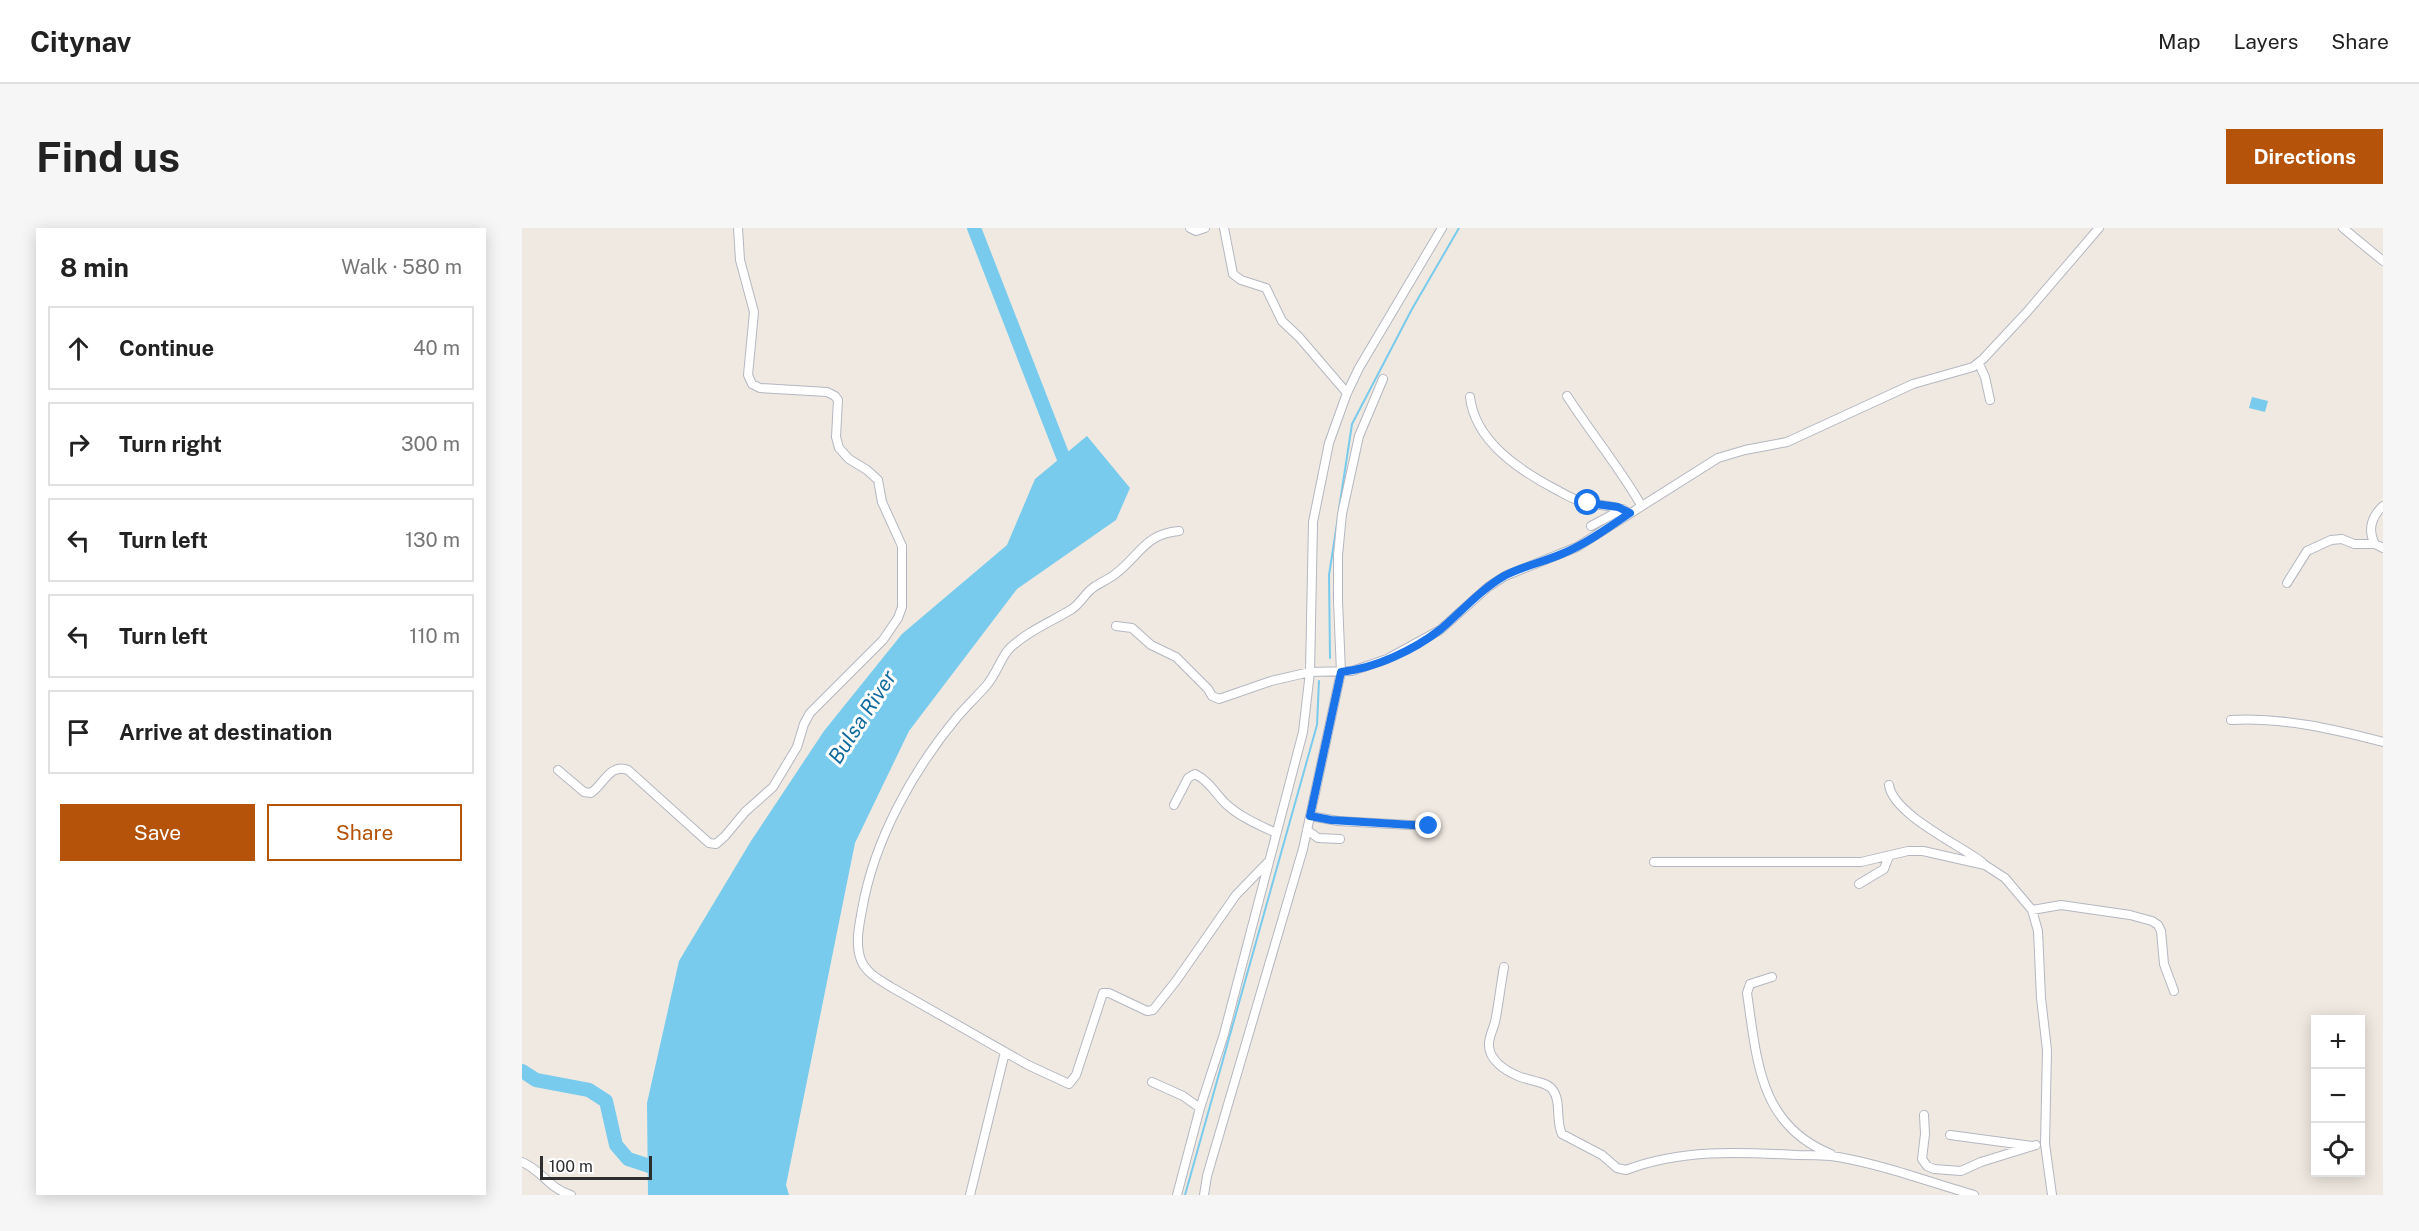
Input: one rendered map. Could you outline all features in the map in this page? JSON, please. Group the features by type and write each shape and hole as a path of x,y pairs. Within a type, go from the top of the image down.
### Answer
{"street":[{"path":"558,770 584,792 591,793 614,769 628,770 709,843 716,844 744,812 773,787 797,747 810,713 883,640 898,618 902,607 902,546 882,502 878,480 849,459 839,448 836,437 838,400 827,392 760,387 752,384 749,379 749,348 754,312 740,260 738,228"},
{"path":"1190,228 1196,231 1205,228"},
{"path":"1224,228 1233,274 1241,280 1266,288 1272,295 1282,321 1299,337 1347,393"},
{"path":"1177,1195 1200,1108 1224,1034 1300,748 1307,712 1310,672 1314,514 1329,443 1347,393 1365,357 1442,228"},
{"path":"1591,526 1641,505 1718,458 1744,450 1788,442 1895,392 1921,382 1966,370 1978,364 2026,314 2099,228"},
{"path":"2343,228 2383,261"},
{"path":"1978,364 1985,377 1990,400"},
{"path":"1204,1195 1207,1176 1249,1039 1307,830 1341,672 1338,601 1340,532 1359,436 1383,379"},
{"path":"1567,396 1641,505"},
{"path":"1470,397 1478,421 1500,452 1513,463 1579,501 1627,511"},
{"path":"2375,544 2371,537 2373,520 2375,513 2383,506"},
{"path":"1116,626 1132,628 1151,645 1176,657 1208,689 1212,696 1219,699 1226,699 1258,685 1310,672 1341,672 1361,669 1422,641 1440,630 1488,587 1505,576 1577,547 1627,511"},
{"path":"1179,531 1164,532 1152,538 1118,572 1094,586 1074,608 1025,636 1007,651 995,675 959,715 921,768 893,818 873,869 863,904 858,935 859,953 865,967 891,987 1064,1084 1073,1082 1103,993 1109,993 1147,1011 1152,1010 1176,981 1236,895 1268,862"},
{"path":"2287,583 2302,556 2313,547 2336,539 2354,544 2375,544 2383,548"},
{"path":"2231,720 2265,720 2309,725 2383,742"},
{"path":"1173,805 1188,778 1195,774 1205,779 1226,804 1276,833"},
{"path":"1889,785 1894,801 1919,822 1964,849 2013,886 2032,910 2038,931 2041,998 2047,1050 2041,1145 2052,1195"},
{"path":"1310,816 1331,820 1429,826"},
{"path":"1307,830 1318,838 1340,840"},
{"path":"1654,862 1846,863 1861,862 1908,851 1923,851 1985,865"},
{"path":"1859,884 1884,869 1888,856"},
{"path":"2032,910 2061,905 2130,915 2152,921 2161,931 2164,964 2174,991"},
{"path":"1504,967 1497,1015 1489,1045 1490,1052 1507,1071 1551,1088 1556,1099 1558,1122 1562,1134 1602,1155 1617,1168 1626,1170 1656,1160 1693,1154 1757,1153 1838,1157"},
{"path":"1772,977 1750,984 1747,993 1764,1086 1785,1124 1815,1147 1838,1157 1974,1195"},
{"path":"970,1195 1005,1052"},
{"path":"1152,1082 1183,1096 1200,1108"},
{"path":"1924,1115 1925,1134 1922,1159 1934,1169 1961,1171 1981,1162 2041,1145"},
{"path":"1950,1135 2041,1145"},
{"path":"522,1162 541,1174 555,1190 571,1195"}],"water":[{"path":"2252,397 2268,401 2265,412 2249,408"},
{"path":"1087,436 1130,488 1116,520 1017,589 909,731 855,843 786,1185 789,1195 648,1195 647,1103 679,961 751,841 824,731 902,634 1007,545 1035,479"}],"waterway":[{"name":"Bulsa River","path":"974,228 1069,472"},
{"path":"1339,509 1352,424 1412,309 1459,228"},
{"path":"1330,658 1329,575 1338,517"},
{"path":"1185,1195 1317,725 1319,681"},
{"path":"522,1071 536,1080 589,1090 606,1101 616,1145 628,1159 665,1171"}],"route":[{"path":"1429,826 1374,824 1310,816 1341,672 1361,669 1422,641 1440,630 1468,603 1505,576 1577,547 1630,513 1618,507 1588,503"}]}
